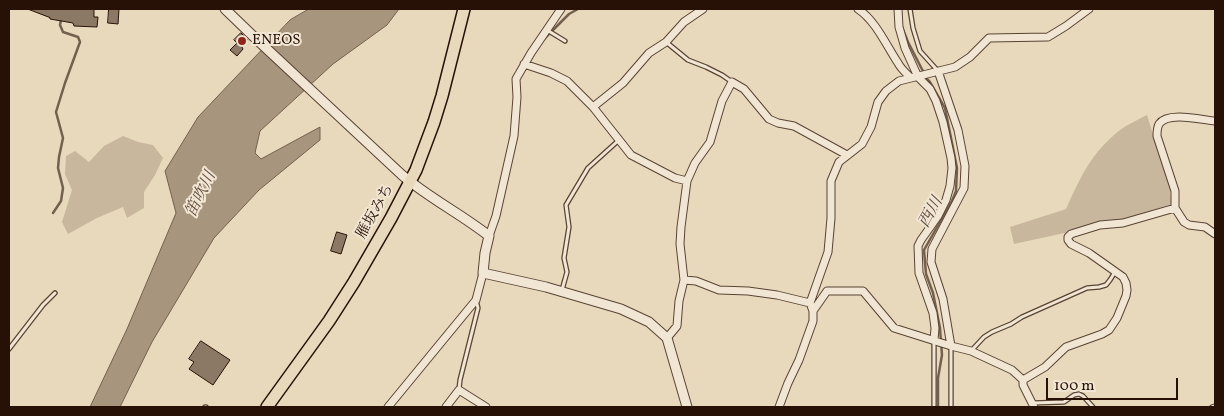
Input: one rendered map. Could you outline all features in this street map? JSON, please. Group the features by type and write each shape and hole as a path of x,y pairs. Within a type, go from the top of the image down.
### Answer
{"highway":[{"name":"雁坂みち","path":"267,407 329,321 391,218 406,178 422,155 434,122 464,9"}],"street":[{"path":"225,9 406,178 489,236"},
{"path":"388,407 476,300 483,273 485,253 496,216 514,136 517,97 516,79 561,9"},
{"path":"593,107 623,82 649,53 666,42 684,22 703,9"},
{"path":"858,9 874,25 899,66 930,89 943,122 951,158 950,186 938,216 918,246 919,273 932,313 935,328 934,340"},
{"path":"898,9 899,27 914,78"},
{"path":"779,407 813,321 813,311 810,303 828,252 831,218 831,181 839,162 862,144 872,127 878,102 886,91 899,81 955,67 970,57 989,38 1048,37 1089,9"},
{"path":"524,64 567,81 593,107 631,155 674,178 687,182"},
{"path":"938,71 958,130 965,166 964,188 932,249 931,262 943,299 952,346"},
{"path":"667,338 677,326 684,280 680,228 687,182 696,163 710,142 722,101 732,82 744,89 769,119 794,126 848,155"},
{"path":"1215,121 1173,117 1160,122 1157,136 1175,191 1175,208 1184,222 1189,225 1205,227 1215,234"},
{"path":"1023,380 1045,367 1066,347 1109,330 1117,318 1126,296 1126,283 1123,277 1089,253 1071,244 1068,237 1071,234 1100,225 1123,223 1175,208"},
{"path":"483,273 562,292 621,309 650,322 667,338 687,407"},
{"path":"684,280 696,281 719,290 748,291 776,295 810,303"},
{"path":"813,311 827,291 863,291 894,328 971,351 1012,370 1023,380 1023,385 1034,405"},
{"path":"446,407 459,390 486,407"}],"lane":[{"path":"910,9 920,51 938,71"},
{"path":"547,30 565,41"},
{"path":"666,42 688,60 722,75 732,82"},
{"path":"562,292 567,272 564,258 569,227 566,205 588,168 619,139"},
{"path":"971,351 984,337 1022,317 1087,288 1106,285 1115,271"},
{"path":"9,349 43,305 55,293"},
{"path":"459,390 478,308 476,300"},
{"path":"934,340 934,407"},
{"path":"952,346 952,407"},
{"path":"1034,405 1064,402 1079,394 1093,407"}],"shaded area":[{"path":"1147,115 1170,189 1171,204 1124,220 1014,244 1010,227 1066,209 1082,176 1101,147 1120,130"},
{"path":"123,136 153,145 163,158 144,192 144,208 127,218 123,207 97,218 68,234 62,222 72,190 65,174 66,156 75,151 89,162 104,146"}],"water":[{"name":"笛吹川","path":"309,9 399,9 387,25 333,64 260,131 255,153 261,159 320,127 320,140 259,190 214,238 152,342 120,407 90,407 127,329 176,213 165,171 198,117 290,20"}],"building":[{"path":"28,9 94,9 94,17 98,17 97,27 74,26 73,23 50,19"},
{"path":"109,9 119,9 118,24 108,23"},
{"path":"241,33 248,40 237,56 230,50 237,43 234,40"},
{"path":"337,232 347,235 341,254 331,251"},
{"path":"201,341 230,360 213,385 189,369 194,362 189,359"}],"waterway":[{"path":"544,39 569,14 578,9"},
{"path":"53,213 61,201 63,188 58,168 63,138 56,112 80,42 78,37 63,32 60,25 61,20"},
{"name":"西川","path":"902,27 927,79 945,108 957,168 956,191 952,201 924,250 926,274 933,293 940,328 942,355 938,378 938,407"}],"place":[{"name":"ENEOS","path":"242,41"}]}
